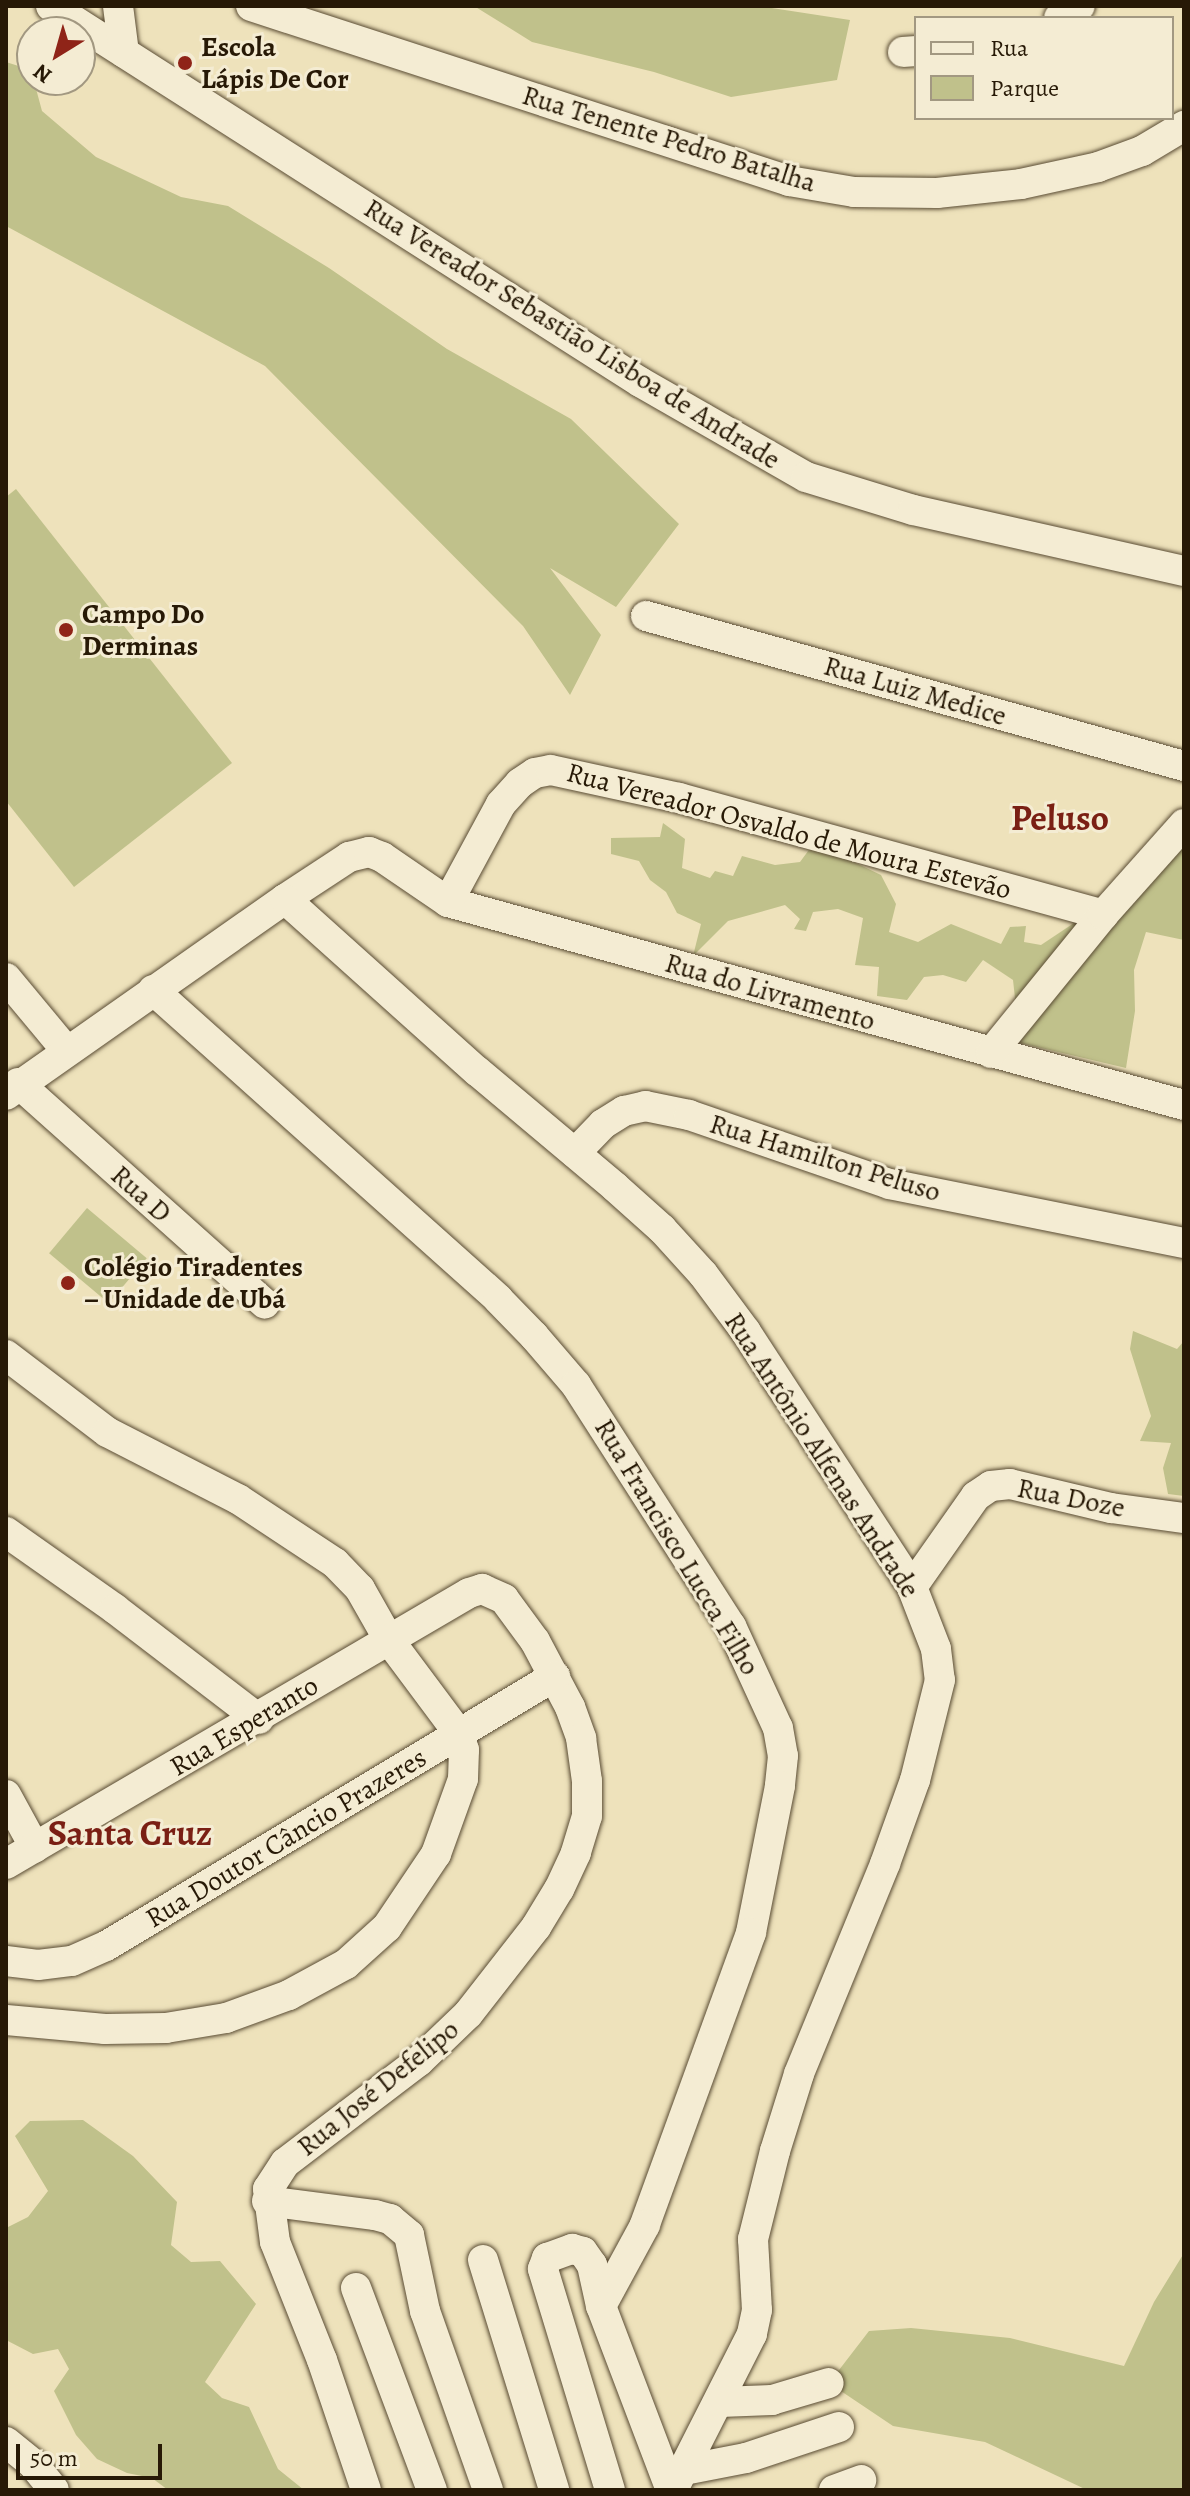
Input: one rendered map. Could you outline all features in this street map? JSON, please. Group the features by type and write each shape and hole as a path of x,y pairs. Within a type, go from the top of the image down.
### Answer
{"street":[{"name":"Rua Vereador Sebastião Lisboa de Andrade","path":"51,6 640,382 806,477 913,510 1184,571"},
{"path":"118,6 124,53"},
{"name":"Rua Tenente Pedro Batalha","path":"251,6 789,181 854,192 937,193 1021,184 1113,162 1142,151 1184,126"},
{"path":"1062,16 1080,6"},
{"name":"Rua Luiz Medice","path":"646,616 1184,766"},
{"name":"Rua Vereador Osvaldo de Moura Estevão","path":"448,902 501,804 520,783 535,773 551,770 597,777 694,802 1103,915"},
{"path":"991,1053 1103,915 1184,824"},
{"name":"Rua do Livramento","path":"285,899 349,857 369,852 382,857 448,902 1184,1105"},
{"path":"12,1089 285,899"},
{"name":"Rua Antônio Alfenas Andrade","path":"285,899 662,1229 703,1274 754,1343 912,1587 936,1649 940,1680 915,1780 885,1864 799,2074 775,2151 753,2239 757,2310 752,2334 676,2483"},
{"path":"6,978 66,1050"},
{"name":"Rua Francisco Lucca Filho","path":"153,990 498,1299 551,1355 576,1385 731,1626 778,1728 783,1756 780,1786 751,1933 645,2225 601,2306"},
{"name":"Rua D","path":"12,1089 265,1304"},
{"name":"Rua Hamilton Peluso","path":"575,1153 603,1124 624,1111 645,1106 689,1115 889,1184 1184,1243"},
{"path":"6,1355 107,1432 238,1499 335,1563 360,1589 389,1640 459,1734 464,1750 463,1779 436,1854 387,1927 346,1964 276,2000 226,2018 166,2028 105,2029 6,2020"},
{"name":"Rua Doze","path":"912,1587 976,1496 991,1486 1010,1484 1111,1508 1184,1518"},
{"path":"6,1532 115,1609 259,1719"},
{"name":"Rua Esperanto","path":"6,1864 259,1719 456,1599 482,1589"},
{"name":"Rua José Defelipo","path":"267,2201 274,2176 285,2163 419,2061 468,2014 536,1927 576,1853 587,1816 587,1781 581,1738 555,1676 504,1599 482,1589"},
{"name":"Rua Doutor Câncio Prazeres","path":"6,1961 38,1965 72,1961 106,1946 555,1676"},
{"path":"6,1795 35,1848"},
{"path":"366,2490 322,2360 275,2242 267,2201 375,2215 390,2219 409,2235 425,2311 488,2490"},
{"path":"610,2490 543,2269 544,2261 550,2256 572,2249 583,2252 592,2265 601,2306 676,2483 839,2427"},
{"path":"483,2260 554,2490"},
{"path":"356,2288 432,2490"},
{"path":"720,2402 772,2400 829,2383"},
{"path":"6,2442 33,2464 54,2490"}],"green space":[{"path":"474,6 758,6 850,20 837,80 731,97 654,72 532,42"},
{"path":"6,62 16,65 16,96 38,96 42,111 96,157 181,197 228,206 329,268 447,349 571,419 679,524 616,607 550,568 601,635 570,695 523,626 265,366 6,226"},
{"name":"Campo Do Derminas","path":"16,489 232,763 74,887 6,801 6,497"},
{"path":"663,823 685,839 682,868 710,878 715,871 733,876 742,856 775,865 800,862 814,843 881,875 896,904 889,932 918,942 951,924 1001,944 1010,927 1026,926 1024,942 1041,945 1074,923 1110,923 1184,843 1184,940 1146,932 1134,970 1135,1011 1126,1068 1020,1043 1013,980 983,960 966,982 943,975 924,977 907,1000 877,996 879,967 855,965 863,918 838,909 813,912 806,931 794,929 800,919 785,905 728,921 693,956 701,924 677,913 666,892 650,880 639,861 611,854 611,838 660,837"},
{"path":"87,1208 147,1258 109,1303 49,1253"},
{"path":"1133,1331 1177,1349 1184,1341 1184,1496 1168,1494 1163,1468 1171,1443 1140,1441 1151,1416 1130,1349"},
{"path":"83,2120 133,2156 177,2202 171,2245 191,2262 220,2261 256,2304 205,2382 222,2398 249,2407 278,2469 304,2490 168,2490 152,2478 127,2473 97,2459 76,2435 54,2391 69,2369 58,2349 33,2354 6,2340 6,2228 28,2217 48,2191 15,2136 30,2121"},
{"path":"1184,2253 1184,2490 1087,2490 985,2442 893,2426 829,2383 869,2331 911,2328 1010,2338 1124,2366 1154,2302"}],"place":[{"name":"Escola Lápis De Cor","path":"185,63"},
{"name":"Campo Do Derminas","path":"66,630"},
{"name":"Colégio Tiradentes – Unidade de Ubá","path":"68,1283"}],"district":[{"name":"Peluso","path":"1060,818"},
{"name":"Santa Cruz","path":"130,1833"}]}
